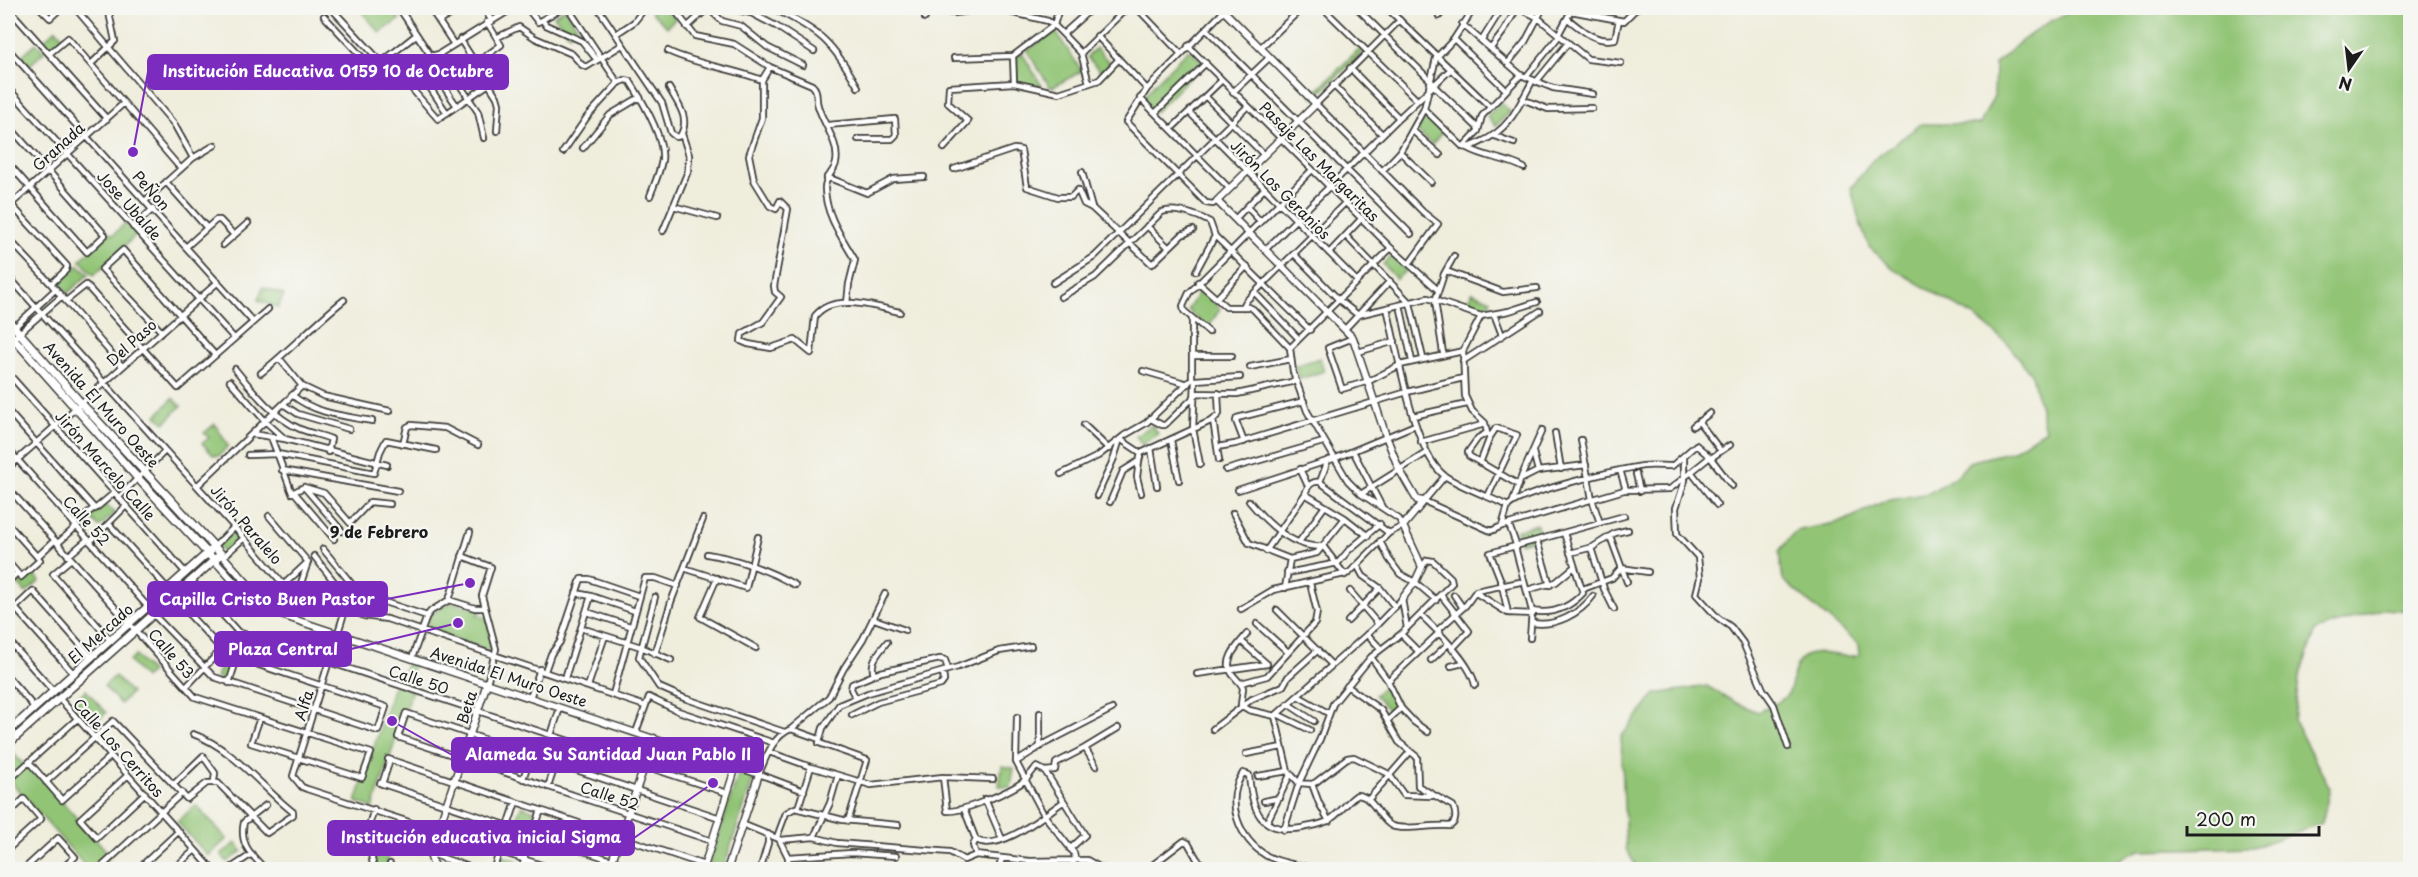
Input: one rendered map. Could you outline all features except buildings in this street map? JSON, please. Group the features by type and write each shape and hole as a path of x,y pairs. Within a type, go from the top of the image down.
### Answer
{"main road":[{"name":"Avenida El Muro Oeste","path":"8,320 11,334 78,406 144,471 222,556"},
{"name":"Avenida El Muro Oeste","path":"78,406 139,478 214,560"},
{"name":"El Mercado","path":"151,611 168,589 214,547"},
{"name":"El Mercado","path":"8,732 35,708 56,695 151,611 173,597 214,560 222,556"},
{"name":"El Mercado","path":"8,744 75,674 111,641 133,626"}],"street":[{"path":"8,8 106,118"},
{"path":"40,8 50,18 61,8"},
{"path":"75,8 174,124 193,158"},
{"path":"91,64 115,41 108,8"},
{"path":"332,8 382,63"},
{"path":"399,8 431,56 439,54 453,43 513,8"},
{"path":"430,8 453,43"},
{"path":"440,21 454,9 462,8"},
{"path":"476,63 501,45 484,8"},
{"path":"527,8 538,22 565,8 618,83"},
{"path":"598,8 662,103 673,137 682,134"},
{"path":"616,34 634,22 645,8"},
{"path":"673,8 698,38 734,44 771,67 815,87 817,104 828,125 836,157 836,164 827,177 825,187 827,205 833,221 855,260 847,303"},
{"path":"687,27 708,8 722,21 741,26 767,47 803,65"},
{"path":"730,8 751,13 776,26 813,51"},
{"path":"772,8 826,40 842,59 858,87"},
{"path":"925,18 927,9 954,13 991,8 1048,21 1081,53 1089,83"},
{"path":"954,58 1013,56 1054,25 1059,8"},
{"path":"1063,34 1092,8"},
{"path":"1081,53 1127,8"},
{"path":"1137,8 1181,54"},
{"path":"1290,8 1296,13"},
{"path":"1260,48 1302,8"},
{"path":"1323,8 1417,100"},
{"path":"1357,8 1478,128"},
{"path":"1388,8 1490,107"},
{"path":"1440,15 1445,8"},
{"path":"1382,171 1400,152 1424,109 1433,84 1438,55 1454,39 1474,8"},
{"path":"1482,40 1502,8"},
{"path":"1491,48 1517,8 1538,18 1588,59 1621,63"},
{"path":"1508,63 1526,42 1543,8"},
{"path":"1466,148 1478,128 1479,120 1506,90 1524,76 1559,36 1571,11 1627,21 1637,8"},
{"path":"1400,20 1350,68 1316,104 1298,122 1246,170 1217,201 1209,204 1126,122 1147,89 1223,9 1260,48 1270,57 1316,104 1364,152 1382,171 1438,224 1409,264"},
{"path":"324,16 370,67 377,68 416,35"},
{"path":"1568,20 1590,36 1610,40 1615,39 1619,20"},
{"path":"543,21 546,25 582,41 599,59"},
{"path":"1462,24 1524,76 1563,91 1593,94"},
{"path":"498,37 519,27 535,38 572,54 584,67 622,45"},
{"path":"1206,29 1411,234"},
{"path":"1097,36 1147,89"},
{"path":"49,54 68,38 181,169"},
{"path":"460,39 489,84 499,105 497,131"},
{"path":"1454,39 1506,90"},
{"path":"1466,148 1495,136 1503,129 1534,81 1568,44"},
{"name":"Pasaje Las Margaritas","path":"1188,46 1391,248 1438,290"},
{"name":"PeÑon","path":"8,49 253,322"},
{"path":"668,51 682,57 740,71 762,80"},
{"path":"439,54 478,112 484,138"},
{"path":"1013,56 1014,83"},
{"path":"1233,92 1270,57"},
{"path":"944,148 968,121 948,103 949,87 1014,83 1059,93 1099,80 1119,59"},
{"path":"1155,113 1206,63"},
{"path":"402,69 411,65 416,67 447,113"},
{"path":"771,67 762,80 762,118 749,155 754,180 770,206 776,209 782,202 788,212 775,276 775,292 781,297 763,322 742,333 741,341 771,348 795,340 811,353 815,316 828,306 847,303 900,312"},
{"path":"1350,68 1399,118"},
{"path":"1433,84 1451,69"},
{"path":"433,71 457,106"},
{"path":"563,152 587,117 618,83 625,80 630,81 649,111 662,154 662,163 650,196"},
{"path":"1171,129 1222,80"},
{"path":"412,89 438,119 489,84"},
{"path":"1333,85 1382,134"},
{"name":"Jose Ubalde","path":"8,88 234,338"},
{"path":"663,231 688,171 689,155 682,134 685,118 669,88"},
{"path":"1266,249 1417,100 1430,91"},
{"path":"583,148 610,115 640,96"},
{"path":"1206,97 1263,154"},
{"path":"1140,98 1229,188"},
{"path":"1522,99 1548,109 1592,108"},
{"name":"Granada","path":"8,204 124,103"},
{"path":"1053,283 1094,257 1248,106"},
{"path":"1424,109 1466,148 1513,162 1524,168"},
{"name":"Jirón Los Geranios","path":"1190,113 1213,139 1357,282"},
{"path":"828,125 895,119 896,135 892,139 858,140"},
{"path":"8,125 105,235 87,252 8,164"},
{"path":"1413,131 1440,155"},
{"path":"1495,136 1514,143"},
{"path":"145,201 193,158 215,145"},
{"path":"954,169 1014,148 1022,152 1027,187 1058,197 1071,197 1078,190 1084,204 1092,208 1152,264 1182,235 1193,230"},
{"path":"1400,152 1431,182"},
{"path":"1209,332 1184,311 1183,306 1189,293 1312,170"},
{"path":"1082,172 1092,208"},
{"path":"827,177 867,193 893,179 924,177"},
{"path":"166,182 207,228"},
{"path":"1235,219 1264,189"},
{"path":"1217,201 1345,328 1353,339 1399,470 1418,500 1486,530 1498,529 1626,490 1670,489 1730,445"},
{"path":"1243,307 1264,283 1346,202"},
{"path":"8,204 67,268 51,284"},
{"path":"673,206 717,218"},
{"path":"1247,207 1260,221"},
{"path":"133,226 153,209"},
{"path":"1061,297 1095,278 1162,212 1173,211 1200,217 1210,222 1215,236 1310,330"},
{"path":"1329,253 1362,218"},
{"path":"186,246 220,220 234,235"},
{"path":"223,245 248,223"},
{"path":"1147,226 1168,247"},
{"path":"1196,271 1215,236"},
{"path":"1346,236 1410,303 1422,358"},
{"path":"8,238 56,289 122,366"},
{"path":"1290,348 1391,248"},
{"path":"161,332 102,269 123,250 215,355"},
{"path":"1294,254 1339,300 1358,315"},
{"path":"1443,353 1435,301 1454,256"},
{"path":"1216,299 1247,266"},
{"path":"1446,271 1503,292 1537,288"},
{"name":"Jirón Paralelo","path":"8,276 283,584 364,616 387,619 645,706"},
{"path":"1345,328 1390,281"},
{"name":"Del Paso","path":"8,468 218,282"},
{"path":"1198,282 1226,307 1253,309 1290,348 1296,381 1323,442 1336,458 1348,481 1361,494 1399,519 1422,567"},
{"path":"66,301 86,285 178,388 268,309"},
{"path":"11,334 56,289"},
{"path":"1255,293 1299,339"},
{"path":"11,334 41,314 62,296"},
{"path":"1358,315 1428,298 1481,316 1538,302"},
{"path":"261,373 280,359 310,328 344,300"},
{"path":"1400,306 1412,361"},
{"path":"1388,308 1415,425 1426,453 1445,476 1508,506"},
{"path":"1463,361 1540,311"},
{"path":"1494,314 1502,335"},
{"path":"1480,463 1489,435 1485,423 1467,404 1463,378 1463,351 1481,316"},
{"path":"1192,319 1192,381 1196,394 1193,429 1200,464"},
{"path":"1353,339 1328,348 1340,387 1344,389 1412,361 1443,353 1463,351"},
{"path":"1358,352 1395,341"},
{"path":"1193,356 1232,356"},
{"path":"280,359 302,386 323,396 390,411"},
{"path":"1250,367 1291,359"},
{"path":"235,369 274,412 300,429 331,439 328,452"},
{"path":"1143,371 1192,381 1240,377"},
{"name":"Jirón Marcelo Calle","path":"8,373 186,573"},
{"path":"1217,447 1244,442 1407,392 1463,378"},
{"path":"230,381 267,423 285,439"},
{"path":"1060,474 1109,449 1151,419 1192,381"},
{"path":"1151,419 1158,424 1165,425 1196,394 1237,394 1296,381"},
{"path":"263,435 274,412 302,386"},
{"path":"1141,493 1137,477 1141,453 1213,420 1219,414 1218,393"},
{"path":"292,395 302,403 321,411 372,421"},
{"path":"1244,442 1237,418 1304,401"},
{"path":"283,404 298,414 349,429"},
{"path":"1413,416 1467,404"},
{"path":"8,411 94,508"},
{"path":"1693,426 1710,413"},
{"path":"1213,420 1219,460"},
{"path":"1699,422 1721,451"},
{"path":"197,486 252,434 267,423"},
{"path":"1421,442 1485,423"},
{"path":"1083,424 1109,449"},
{"path":"403,444 407,427 411,425 445,428 478,445"},
{"path":"1238,490 1336,458 1415,425"},
{"path":"1488,496 1499,474 1517,435 1498,428 1489,435 1478,438 1468,452 1469,456 1499,474 1520,483"},
{"path":"1502,526 1508,506 1513,501 1542,430"},
{"path":"1555,433 1561,469"},
{"path":"252,434 285,439 328,452 387,465"},
{"path":"271,437 282,470 293,492 334,539"},
{"path":"1120,439 1141,453"},
{"path":"1097,495 1120,439"},
{"path":"248,455 278,454 370,473 375,471 376,462 386,440 436,450"},
{"path":"1171,440 1179,480"},
{"path":"1581,440 1592,499 1600,523"},
{"path":"1226,470 1323,442"},
{"path":"1513,501 1620,470 1645,466 1672,466 1697,445 1711,458 1732,486"},
{"path":"1151,448 1157,486"},
{"name":"Calle 52","path":"8,449 151,611 214,677 378,731 386,707 321,686"},
{"path":"118,498 165,451"},
{"path":"1353,451 1383,509"},
{"path":"1533,452 1538,471"},
{"path":"1361,494 1426,453"},
{"path":"1684,456 1685,478 1676,508 1677,534 1698,557 1700,578 1696,594 1731,627 1743,643 1763,689 1773,705 1788,747"},
{"path":"1110,502 1122,473 1139,460"},
{"path":"1320,482 1328,460"},
{"path":"1520,483 1538,471 1586,465"},
{"path":"1299,469 1308,486"},
{"path":"282,470 398,491"},
{"path":"1620,470 1626,490"},
{"path":"1692,473 1717,505"},
{"path":"1636,474 1640,490"},
{"path":"1241,609 1265,594 1345,575 1389,533 1403,526 1445,476"},
{"path":"1266,551 1305,494 1308,486 1314,482 1320,482 1380,524 1389,533"},
{"path":"293,492 304,487 324,493 350,523 370,502 390,504"},
{"path":"304,487 342,531"},
{"name":"Calle 53","path":"8,488 195,697 371,753 363,778 298,758"},
{"path":"382,502 385,488"},
{"path":"8,582 39,559 94,508 114,493"},
{"path":"1305,494 1368,536"},
{"path":"1249,501 1280,532 1306,546 1323,546 1345,575"},
{"path":"111,641 53,574 126,506"},
{"path":"1299,542 1325,506"},
{"path":"1233,513 1249,543 1290,559 1317,553 1345,519"},
{"path":"269,516 308,562"},
{"path":"1509,613 1490,553 1624,516"},
{"path":"655,654 703,519"},
{"path":"8,524 39,559"},
{"path":"109,524 168,589"},
{"path":"1287,573 1338,563 1349,550 1380,524"},
{"path":"1509,525 1532,612 1533,623 1530,638"},
{"name":"El Mercado","path":"214,547 234,527"},
{"path":"1570,553 1591,548 1610,536 1628,530"},
{"path":"412,658 430,611 449,600 470,532"},
{"path":"1476,593 1509,613 1558,611 1582,595 1583,589 1564,533"},
{"path":"1610,536 1627,582"},
{"path":"684,568 746,588 758,537"},
{"path":"222,556 244,538"},
{"path":"1380,541 1400,574 1415,582 1436,600"},
{"path":"1537,541 1550,585"},
{"path":"1591,548 1602,583 1614,609"},
{"path":"323,549 360,594 427,616"},
{"path":"707,554 753,566 795,585"},
{"name":"Avenida El Muro Oeste","path":"222,556 273,612"},
{"path":"314,556 350,602 346,607"},
{"path":"462,556 491,567 482,596 494,638 495,655"},
{"path":"1285,588 1290,559"},
{"name":"Avenida El Muro Oeste","path":"214,560 254,605 759,774"},
{"path":"1276,715 1395,607 1415,582 1427,560 1433,561 1451,578 1452,583 1421,615 1371,657 1328,713 1320,739 1299,783 1284,830"},
{"path":"8,562 19,575"},
{"path":"264,603 308,562"},
{"path":"298,589 308,562"},
{"path":"1357,565 1362,576 1380,588 1395,607"},
{"path":"1527,590 1550,585 1574,567"},
{"path":"1621,568 1648,572"},
{"path":"1583,589 1612,578 1621,568"},
{"path":"612,694 628,643 630,626 647,577 678,586"},
{"path":"717,578 700,617 756,648"},
{"path":"530,698 542,670 560,642 581,579 589,579 639,596"},
{"name":"Calle 50","path":"191,580 238,632 728,793"},
{"path":"1388,681 1463,608 1477,590 1520,582"},
{"path":"1241,683 1264,678 1274,670 1315,623 1317,617 1310,583"},
{"path":"1348,621 1380,588"},
{"path":"15,608 33,591 92,658"},
{"path":"1350,591 1378,624"},
{"path":"576,593 635,611"},
{"path":"727,870 759,774 774,743 784,732 791,729 829,697 874,619 885,594"},
{"path":"1431,660 1469,632 1441,595"},
{"path":"1454,595 1463,608"},
{"path":"565,678 591,596"},
{"path":"1533,623 1550,622 1570,616 1593,596"},
{"path":"173,597 222,650 237,658 321,686"},
{"path":"655,597 641,647 640,659 659,687 684,698 784,732"},
{"path":"1402,599 1407,628"},
{"path":"8,600 75,674"},
{"path":"449,600 475,608 484,608"},
{"name":"Alfa","path":"346,607 293,776 303,787 374,809"},
{"path":"1277,610 1332,665"},
{"path":"587,612 630,626"},
{"path":"1421,615 1439,631 1472,672 1474,685"},
{"path":"874,619 905,630"},
{"path":"1257,624 1288,652"},
{"path":"581,628 641,647 671,660"},
{"path":"186,687 238,632"},
{"path":"1242,706 1241,683 1230,670 1229,661 1231,654 1247,634"},
{"path":"1367,634 1381,649"},
{"path":"1401,634 1419,652"},
{"path":"588,686 605,636"},
{"name":"Calle Los Cerritos","path":"8,640 213,870"},
{"path":"1241,641 1274,670"},
{"path":"874,675 873,661 887,642"},
{"path":"848,821 867,759 820,745 819,739 827,720 839,705 892,685 958,667 999,651 1031,646"},
{"path":"1213,729 1252,699 1283,686 1288,677 1317,650"},
{"name":"Beta","path":"430,854 495,655"},
{"path":"1371,657 1388,681 1401,708 1414,722 1428,732"},
{"path":"229,683 237,658"},
{"path":"852,715 878,702 940,685 944,681 945,660 940,659 874,675 852,684 851,689 856,698"},
{"path":"1451,666 1463,663"},
{"path":"1197,674 1267,664"},
{"path":"8,677 35,708"},
{"path":"1321,870 1269,857 1245,834 1238,823 1233,806 1236,789 1243,772 1250,776 1251,801 1267,822 1277,829 1284,830 1329,821 1354,797 1363,796 1390,824 1396,827 1450,826 1455,820 1454,806 1418,786 1416,781 1418,760 1399,742 1381,710 1347,686"},
{"path":"657,702 659,687"},
{"path":"1298,696 1328,713"},
{"path":"829,697 839,705"},
{"path":"636,732 649,698 774,743"},
{"path":"1288,704 1314,721"},
{"path":"1242,706 1249,710 1276,715 1310,730"},
{"path":"551,735 560,708"},
{"path":"1388,721 1401,708"},
{"path":"1016,762 1112,709"},
{"path":"1040,712 1040,747"},
{"name":"Calle 52","path":"470,735 406,713 398,737 712,841"},
{"path":"1276,715 1289,773 1299,783 1312,784 1347,759 1354,758 1389,774 1404,795 1435,796"},
{"path":"1017,717 1016,762 1024,782 1044,815 1075,855 1071,870"},
{"path":"260,718 252,743 298,758"},
{"path":"8,781 77,719"},
{"path":"46,782 113,721 188,799 207,783 214,782"},
{"path":"943,777 947,811 964,808 1006,793 1024,782 1037,767 1045,771 1055,770 1056,763 1118,728"},
{"path":"791,729 819,739"},
{"path":"174,784 203,756 214,773 214,782 267,833 294,813 224,750 205,738 193,734"},
{"path":"470,735 720,818"},
{"path":"609,870 654,738"},
{"path":"1246,754 1282,747"},
{"path":"1085,748 1096,766"},
{"path":"770,752 871,785 943,777 993,778"},
{"path":"1368,800 1410,752"},
{"path":"523,779 531,755"},
{"path":"29,762 62,800 111,756"},
{"path":"641,870 381,784 389,759 704,867 736,766"},
{"path":"548,788 556,764"},
{"path":"798,808 811,767"},
{"path":"1045,771 1085,836 1070,849"},
{"path":"1258,776 1289,773"},
{"path":"1267,822 1280,798 1289,773"},
{"path":"759,774 804,791"},
{"path":"128,775 80,819 97,838 145,793"},
{"path":"814,837 838,775"},
{"path":"1312,784 1329,821"},
{"path":"98,870 182,793"},
{"path":"1264,801 1280,798"},
{"path":"8,814 24,799 41,819 8,849"},
{"path":"986,799 1002,839"},
{"path":"508,826 516,802"},
{"path":"976,840 987,843 1026,829 1063,802"},
{"path":"266,806 249,816 244,822 242,837 252,854 266,870"},
{"path":"789,870 788,857 779,839 786,813 790,809 798,808 848,821 898,825"},
{"path":"964,808 976,840"},
{"path":"374,870 367,832 374,809 557,870"},
{"path":"533,834 541,810"},
{"path":"742,824 779,839 814,837 837,843 950,852 964,860 976,855 1002,859 1092,862 1104,870"},
{"path":"141,868 179,831"},
{"path":"367,832 478,870"},
{"path":"760,870 768,843 768,834"},
{"path":"23,870 58,838 75,856 60,870"},
{"path":"976,840 973,845 976,855"},
{"path":"1146,870 1184,841 1188,843 1197,859 1210,870"},
{"path":"172,870 195,850"},
{"path":"493,870 500,850"},
{"path":"788,857 852,853 896,856"},
{"path":"231,869 252,854"},
{"path":"430,854 435,870"},
{"path":"521,870 525,858"},
{"path":"998,870 1002,859"}],"green space":[{"path":"358,8 390,8 400,19 380,33"},
{"path":"565,8 578,28 569,34 554,16"},
{"path":"656,8 665,8 676,18 667,27 651,12"},
{"path":"2080,8 2236,8 2255,16 2304,8 2410,8 2410,611 2383,609 2316,630 2299,678 2294,721 2330,788 2322,823 2254,847 2140,850 2098,869 1638,869 1626,849 1621,737 1655,694 1707,686 1738,704 1758,712 1777,703 1787,695 1798,663 1802,658 1815,653 1859,655 1858,644 1783,580 1779,551 1796,531 1844,521 1885,501 1929,493 1958,475 1969,462 2012,451 2045,430 2032,375 2007,343 1974,316 1895,270 1869,247 1851,188 1873,160 1921,124 1980,124 1994,96 1995,64 2034,32"},
{"path":"56,29 63,37 49,50 42,42"},
{"path":"1055,31 1082,71 1050,87 1027,51"},
{"path":"36,43 44,52 29,66 20,57"},
{"path":"1096,48 1110,63 1101,72 1087,57"},
{"path":"1189,49 1204,63 1155,112 1142,100 1154,84"},
{"path":"1359,49 1363,52 1314,98 1312,95"},
{"path":"1022,53 1042,86 1016,82 1016,56"},
{"path":"1501,102 1510,112 1496,126 1487,116"},
{"path":"1425,117 1442,132 1432,145 1417,131"},
{"path":"125,223 136,235 94,275 80,260 110,233 113,235"},
{"path":"1393,255 1406,271 1396,279 1383,264"},
{"path":"79,265 89,274 68,293 59,283"},
{"path":"263,287 284,295 278,308 258,300"},
{"path":"1200,289 1220,309 1208,328 1188,310"},
{"path":"1472,292 1491,300 1486,311 1468,303"},
{"path":"1320,358 1324,371 1300,379 1295,366"},
{"path":"173,398 181,406 165,423 156,416"},
{"path":"83,408 139,470 137,472 81,410"},
{"path":"215,424 228,446 219,456 213,455 202,443 209,438 204,433"},
{"path":"1152,425 1158,434 1142,445 1136,436"},
{"path":"145,476 208,545 206,548 142,479"},
{"path":"106,504 115,513 99,527 90,518"},
{"path":"1537,524 1540,537 1520,543 1517,530"},
{"path":"233,532 240,540 224,553 217,546"},
{"path":"201,564 202,569 139,625 136,622"},
{"path":"31,572 40,581 26,593 18,584"},
{"path":"451,602 482,610 477,615 487,618 493,652 425,629 431,614"},
{"path":"126,632 128,635 65,691 62,688"},
{"path":"136,656 151,672 144,678 129,661"},
{"path":"224,656 234,660 226,681 216,677"},
{"path":"407,662 414,664 406,688 412,690 373,808 356,802 394,685 399,686"},
{"path":"115,676 131,693 120,704 104,686"},
{"path":"1385,686 1398,703 1389,711 1375,695"},
{"path":"86,690 106,713 94,723 74,701"},
{"path":"9,749 24,765 11,777 8,773"},
{"path":"28,764 111,856 96,869 88,869 10,781"},
{"path":"1002,766 1014,768 1011,788 999,786"},
{"path":"739,772 754,777 723,869 708,869"},
{"path":"196,805 227,839 208,856 177,822"},
{"path":"521,806 535,811 528,830 514,825"},
{"path":"236,843 242,851 227,862 221,854"},
{"path":"378,847 390,849 386,869 374,869"},
{"path":"502,856 517,860 514,869 497,869"}],"place":[{"name":"Institución Educativa 0159 10 de Octubre","path":"133,152"},
{"name":"Capilla Cristo Buen Pastor","path":"470,583"},
{"name":"Plaza Central","path":"458,623"},
{"name":"Alameda Su Santidad Juan Pablo II","path":"392,721"},
{"name":"Institución educativa inicial Sigma","path":"713,783"}],"district":[{"name":"9 de Febrero","path":"379,531"}]}
